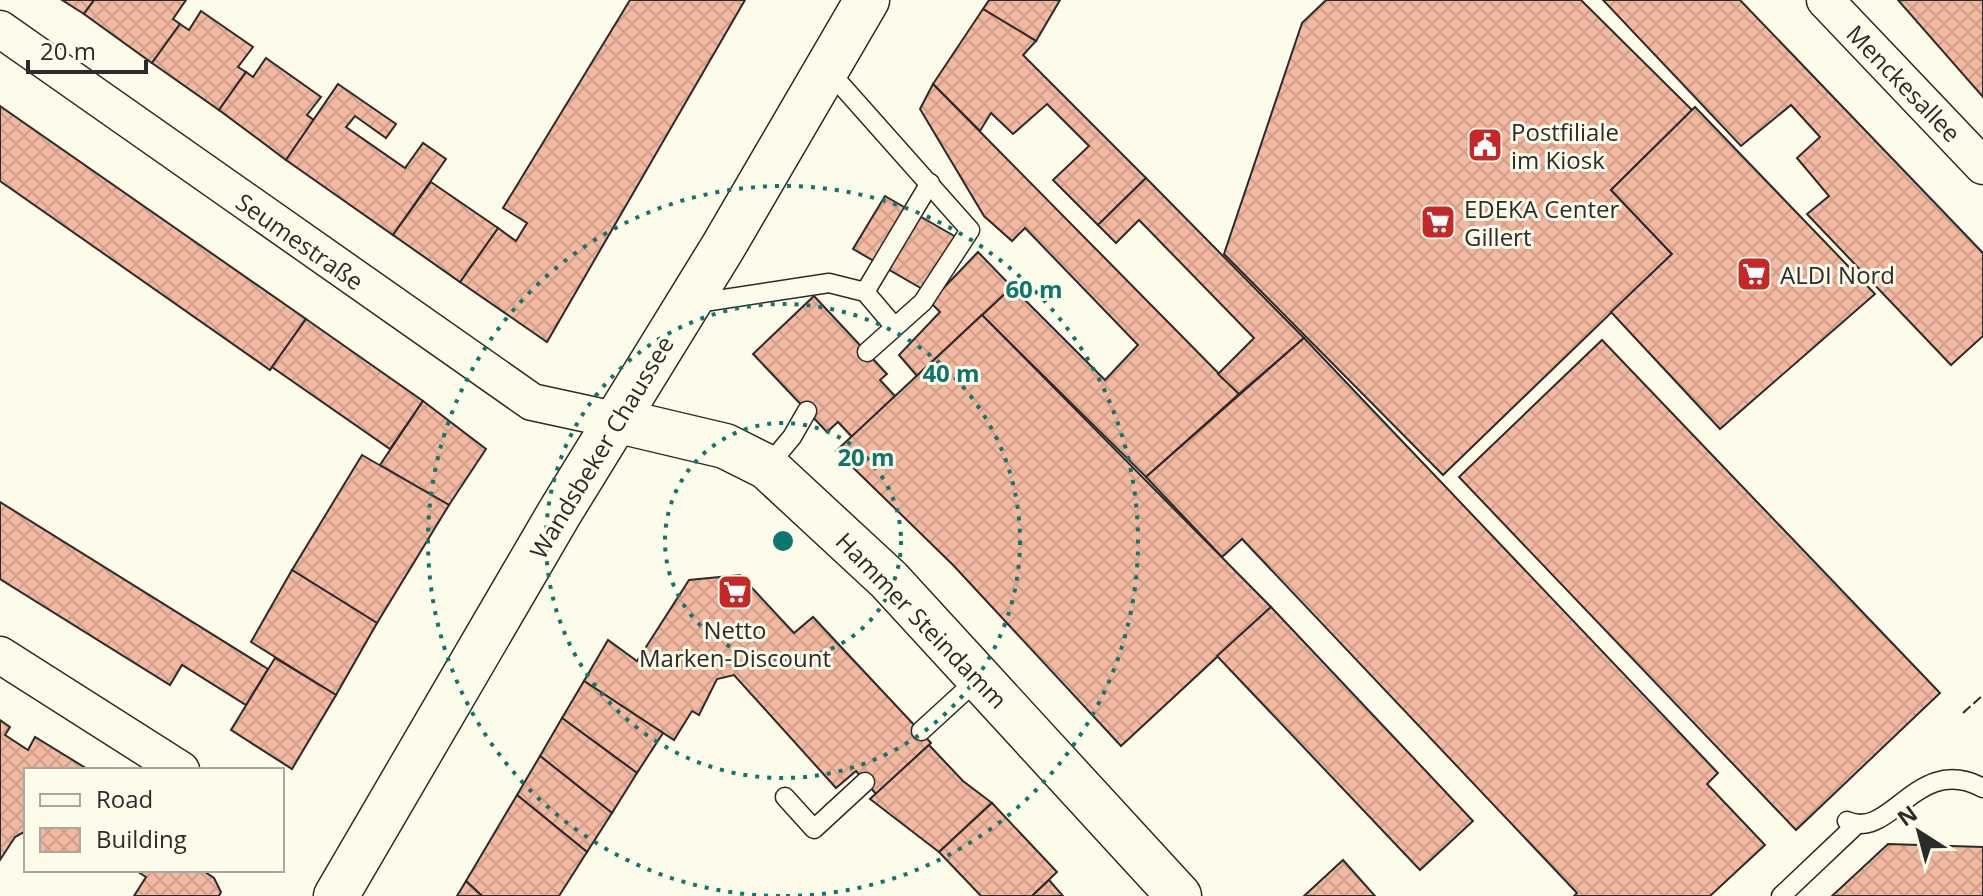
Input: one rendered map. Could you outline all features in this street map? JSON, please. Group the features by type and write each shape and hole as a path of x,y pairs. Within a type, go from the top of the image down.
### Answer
{"main road":[{"name":"Wandsbeker Chaussee","path":"336,896 615,420 867,0"},
{"name":"Hammer Steindamm","path":"615,420 725,446 767,467 889,580 1179,896"}],"street":[{"name":"Menckesallee","path":"1825,0 1983,166"},
{"name":"Seumestraße","path":"0,29 532,402 615,420"},
{"path":"0,655 178,768"}],"lane":[{"path":"827,69 970,230 923,302 867,352"},
{"path":"865,292 930,183"},
{"path":"686,305 829,283 865,292 894,326"},
{"path":"767,467 792,437 807,411"},
{"path":"921,731 980,677"},
{"path":"1781,896 1852,823 1872,824 1905,797 1936,782 1963,781 1983,788"},
{"path":"785,797 814,829 865,782"}],"building":[{"path":"62,0 94,0 84,14"},
{"path":"94,0 186,0 173,19 180,24 152,63 84,14"},
{"path":"630,0 745,0 547,342 460,282 498,228 516,241 527,223 503,208"},
{"path":"989,0 1060,0 1036,41 983,9"},
{"name":"EDEKA Center Gillert","path":"1326,0 1581,0 1692,110 1611,190 1672,254 1443,475 1224,254 1302,23"},
{"path":"1603,0 1740,0 1983,253 1983,336 1951,365 1807,214 1829,196 1797,158 1820,137 1791,105 1741,146"},
{"path":"1898,0 1983,0 1983,97"},
{"path":"983,9 1036,41 1023,55 1146,178 1098,225 1053,180 1089,146 1047,104 1013,134 991,113 980,131 933,84"},
{"path":"201,11 253,47 238,67 246,72 219,110 152,63 180,24 189,30"},
{"path":"266,58 321,97 307,115 314,120 286,160 219,110 246,72 253,77"},
{"path":"338,84 396,124 386,138 355,116 346,127 405,168 423,143 446,159 393,235 286,160"},
{"path":"933,84 1239,394 1146,477 982,315 1012,287 1105,380 1138,345 1025,228 1012,241 984,216 920,109"},
{"path":"0,106 306,319 270,370 0,181"},
{"name":"ALDI Nord","path":"1695,107 1875,294 1720,429 1611,312 1672,254 1611,190"},
{"path":"1146,178 1304,338 1239,394 1218,374 1254,338 1139,220 1116,243 1098,225"},
{"path":"431,182 498,228 460,282 393,235"},
{"path":"885,196 956,237 924,290 853,249"},
{"path":"978,252 1012,287 917,376 899,355 940,312 930,302"},
{"path":"814,296 887,374 880,380 895,396 852,437 838,422 827,432 753,354"},
{"path":"982,315 1271,607 1121,746 953,565 836,451"},
{"path":"306,319 423,401 390,449 272,367"},
{"path":"1304,338 1718,773 1707,784 1765,845 1710,896 1574,896 1577,893 1242,539 1222,557 1146,477"},
{"path":"1602,340 1940,693 1796,830 1459,477"},
{"path":"423,401 486,449 449,505 380,465"},
{"path":"362,455 449,505 377,623 292,570"},
{"path":"0,502 268,669 246,705 182,665 170,685 0,579"},
{"path":"292,570 377,623 336,695 251,642"},
{"path":"740,575 794,633 813,617 931,743 876,794 856,771 836,788 734,675 717,679 699,715 692,711 674,740 584,681 608,640 637,661 689,580"},
{"path":"1271,607 1473,821 1420,870 1217,656"},
{"path":"275,658 336,695 292,769 231,730"},
{"path":"584,681 663,733 637,773 562,718"},
{"path":"562,718 637,773 612,813 540,756"},
{"path":"0,720 10,727 5,735 28,750 35,737 86,768 24,768 24,832 15,837 0,860"},
{"path":"929,745 963,781 992,803 939,852 870,799"},
{"path":"540,756 612,813 587,852 517,795"},
{"path":"517,795 587,852 559,896 482,896 466,881"},
{"path":"992,803 1057,872 1032,896 981,896 939,852"},
{"path":"1888,844 1983,847 1983,896 1832,896"},
{"path":"1343,860 1375,896 1304,896"},
{"path":"138,872 205,872 214,878 221,892 219,896 134,896 146,877"},
{"path":"1049,880 1063,896 1032,896"},
{"path":"466,881 482,896 457,896"}],"fence":[{"path":"1963,713 1983,695"}],"place":[{"name":"Postfiliale im Kiosk","path":"1485,145"},
{"name":"EDEKA Center Gillert","path":"1438,222"},
{"name":"ALDI Nord","path":"1754,274"},
{"name":"Netto Marken-Discount","path":"735,592"}]}
